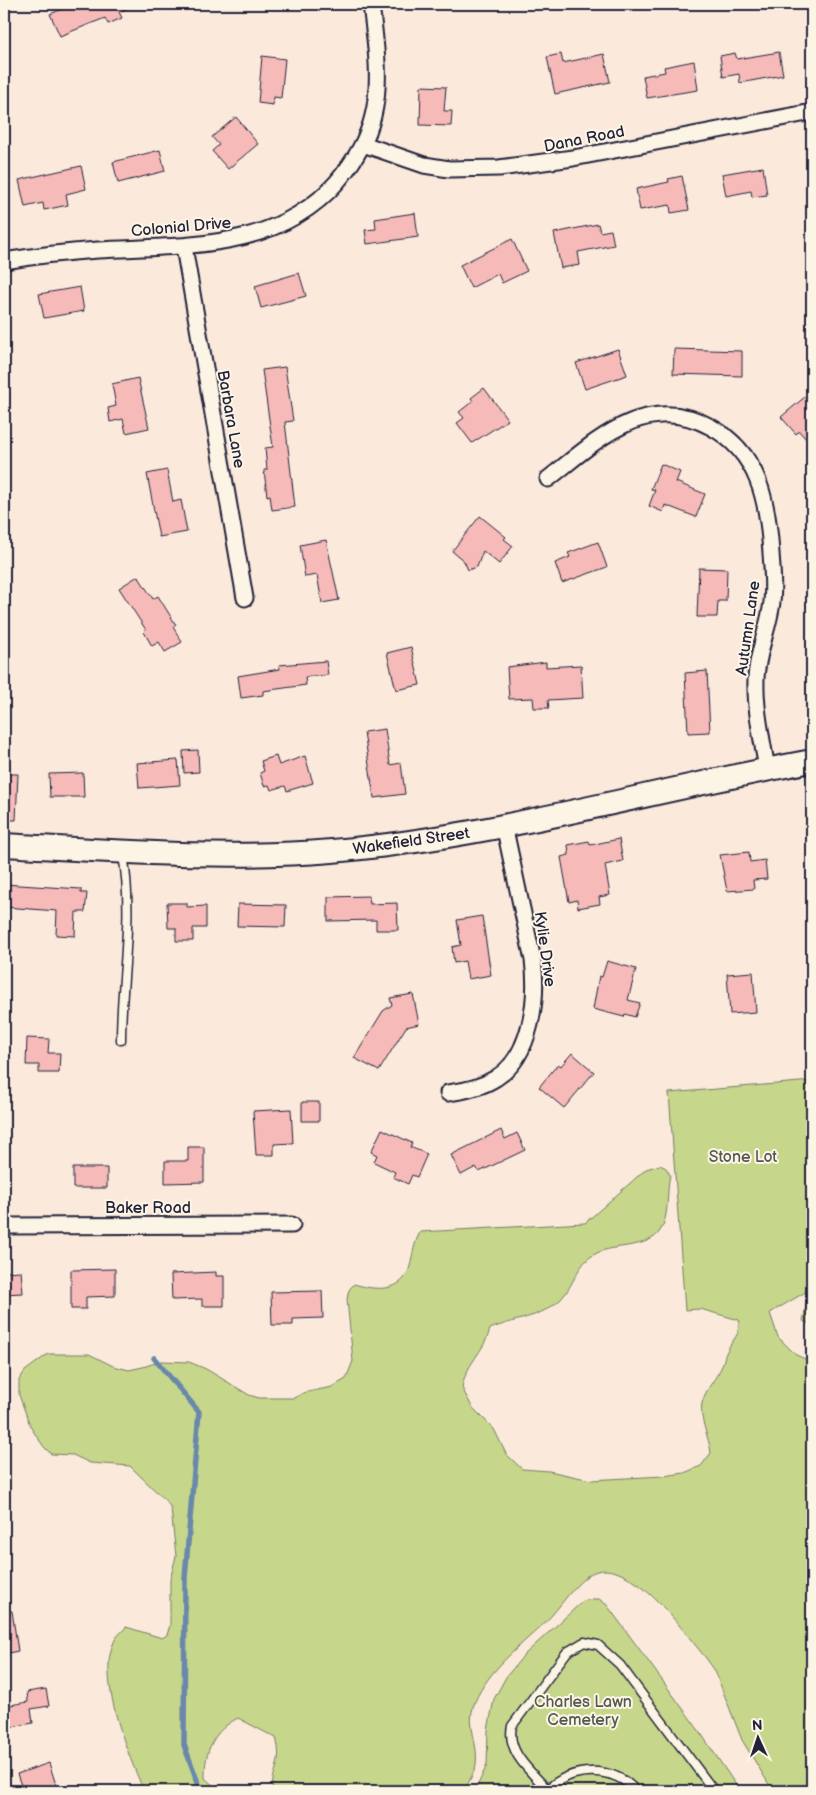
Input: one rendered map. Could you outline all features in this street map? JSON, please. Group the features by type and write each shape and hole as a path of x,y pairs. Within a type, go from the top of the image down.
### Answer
{"street":[{"name":"Colonial Drive","path":"4,261 80,252 223,242 256,234 295,216 329,191 347,170 362,144 373,117 377,87 375,38 371,4"},
{"name":"Dana Road","path":"362,144 424,165 449,169 499,168 573,158 812,112"},
{"name":"Barbara Lane","path":"184,246 245,598"},
{"name":"Autumn Lane","path":"548,479 621,425 644,416 659,414 684,416 704,423 727,437 743,453 762,486 770,533 772,602 761,648 756,680 758,712 767,769"},
{"name":"Wakefield Street","path":"4,845 123,853 242,856 333,851 412,841 504,825 812,761"},
{"name":"Kylie Drive","path":"448,1093 479,1086 502,1074 524,1040 534,1008 536,981 533,960 504,825"},
{"name":"Baker Road","path":"4,1226 292,1225"}],"lane":[{"path":"121,1040 129,925 128,890 123,853"},
{"path":"636,1791 628,1783 612,1774 596,1771 578,1773 562,1778 546,1790 513,1748 511,1740 512,1726 567,1652 584,1642 598,1645 620,1665 714,1791"}],"green space":[{"name":"Stone Lot","path":"812,1081 812,1325 803,1321 809,1290 770,1313 778,1337 796,1355 812,1362 812,1791 773,1791 742,1740 715,1671 706,1658 669,1613 653,1597 636,1583 619,1573 602,1570 587,1576 580,1582 545,1623 501,1664 484,1684 473,1707 471,1721 476,1750 476,1764 464,1791 273,1791 273,1778 278,1761 276,1738 238,1718 217,1735 212,1742 206,1759 205,1778 219,1791 144,1791 130,1758 117,1717 109,1676 110,1657 115,1640 126,1627 162,1638 167,1635 170,1625 170,1580 176,1556 171,1509 168,1503 130,1466 90,1463 73,1455 51,1454 31,1428 19,1395 19,1380 25,1371 48,1354 89,1354 113,1366 129,1370 161,1361 189,1362 206,1369 249,1395 259,1398 294,1398 303,1393 332,1387 346,1379 353,1361 347,1299 349,1290 354,1284 370,1288 387,1288 401,1281 410,1266 420,1232 585,1223 646,1169 660,1165 666,1168 670,1175 667,1211 663,1225 655,1237 648,1241 597,1253 584,1262 565,1294 552,1306 544,1311 490,1329 484,1344 470,1365 462,1388 472,1407 494,1429 506,1454 522,1469 549,1471 591,1480 684,1473 701,1466 711,1453 703,1422 702,1403 739,1330 739,1320 700,1309 685,1310 669,1093"},
{"name":"Charles Lawn Cemetery","path":"599,1599 607,1605 700,1732 740,1791 475,1791 487,1765 488,1730 494,1699 506,1677 524,1655 583,1601"}],"building":[{"path":"75,4 137,4 119,12 122,18 108,24 105,18 60,36 50,14"},
{"path":"779,52 783,75 740,83 739,74 723,77 720,56 735,53 737,59"},
{"path":"561,54 563,63 604,54 610,82 555,94 547,57"},
{"path":"262,56 285,59 281,98 274,97 273,105 258,103"},
{"path":"694,61 698,90 647,98 643,76 665,72 664,67"},
{"path":"421,86 446,87 444,111 452,111 451,126 420,125"},
{"path":"236,117 258,144 228,169 212,151 219,145 212,137"},
{"path":"160,150 165,171 118,183 113,162"},
{"path":"81,166 86,189 66,194 68,205 44,210 43,203 25,207 19,180"},
{"path":"763,167 767,195 752,197 751,191 726,196 722,174"},
{"path":"682,176 689,210 671,213 670,205 640,210 636,189 669,182 668,179"},
{"path":"415,213 418,237 367,244 365,230 376,229 375,219"},
{"path":"598,224 600,232 611,230 614,245 578,252 580,265 561,268 554,233"},
{"path":"512,239 527,271 502,283 498,274 471,288 460,265"},
{"path":"299,273 306,296 261,308 255,286"},
{"path":"80,287 84,311 44,318 39,294"},
{"path":"618,349 627,375 585,389 576,363"},
{"path":"674,349 742,351 742,376 673,374"},
{"path":"285,367 293,421 285,422 295,507 272,510 270,495 267,496 264,470 267,470 265,448 273,447 262,370"},
{"path":"138,378 149,428 126,433 123,419 110,422 108,408 116,406 112,384"},
{"path":"484,388 508,420 472,443 457,423 464,418 459,412 473,401 471,398"},
{"path":"806,396 812,403 812,446 799,431 796,434 781,417"},
{"path":"661,464 680,472 676,482 705,494 696,517 665,505 663,512 649,506 655,490 651,489"},
{"path":"167,470 173,502 181,500 187,532 159,537 147,474"},
{"path":"480,516 506,537 504,539 513,546 499,564 483,551 477,567 468,570 464,561 452,551"},
{"path":"326,540 339,600 322,603 317,575 305,577 300,545"},
{"path":"598,542 607,567 562,583 555,563 570,557 568,553"},
{"path":"699,568 727,569 726,601 718,601 717,617 697,617"},
{"path":"138,576 153,599 158,596 176,625 173,627 182,642 165,652 159,642 152,646 144,632 146,630 119,588"},
{"path":"411,647 420,685 396,690 387,653"},
{"path":"326,661 328,675 305,677 306,685 263,691 263,695 241,698 238,676 280,669 279,665"},
{"path":"546,662 546,667 581,665 583,698 548,700 549,708 534,708 533,698 509,699 507,667"},
{"path":"707,671 710,732 688,733 685,673"},
{"path":"385,729 390,765 401,763 405,794 374,798 364,732"},
{"path":"198,750 199,772 184,773 183,751"},
{"path":"276,756 279,765 305,756 313,783 287,791 285,786 271,790 269,785 264,786 260,773 264,771 261,761"},
{"path":"178,760 180,785 139,788 137,763"},
{"path":"83,773 84,797 50,797 49,774"},
{"path":"4,774 18,774 16,820 4,820"},
{"path":"619,839 623,861 605,865 610,895 599,897 600,904 578,908 577,900 569,902 561,857 569,855 568,845 589,841 590,845"},
{"path":"749,852 750,862 765,860 767,879 753,880 754,889 727,891 720,855"},
{"path":"4,884 81,889 81,893 87,893 85,912 76,912 75,936 56,935 57,911 4,907"},
{"path":"369,896 370,904 397,903 398,930 376,930 376,920 328,921 328,897"},
{"path":"167,903 187,903 187,907 206,906 206,928 193,928 193,941 176,941 176,928 168,928"},
{"path":"238,904 286,905 285,927 237,926"},
{"path":"482,916 491,975 468,979 465,961 454,963 452,947 461,945 457,920"},
{"path":"607,961 636,969 628,1000 640,1003 635,1017 625,1014 624,1017 593,1009 599,976 602,977"},
{"path":"753,972 756,1012 730,1014 727,974"},
{"path":"413,994 419,1024 406,1027 379,1071 354,1058 383,1011 392,1005 390,998"},
{"path":"27,1038 49,1039 48,1053 60,1053 59,1073 39,1073 39,1065 26,1065"},
{"path":"572,1053 594,1072 564,1108 539,1087 558,1064 561,1066"},
{"path":"302,1102 319,1102 319,1121 302,1121"},
{"path":"291,1109 293,1143 274,1144 274,1155 256,1155 253,1111"},
{"path":"382,1129 412,1143 410,1147 427,1154 417,1177 412,1175 408,1184 393,1177 395,1172 374,1162 377,1155 371,1152"},
{"path":"501,1130 505,1139 517,1133 525,1150 479,1172 476,1167 461,1175 451,1155"},
{"path":"188,1147 204,1147 204,1182 165,1183 165,1161 188,1161"},
{"path":"73,1168 107,1168 107,1188 73,1188"},
{"path":"115,1269 115,1296 86,1297 86,1309 71,1309 71,1270"},
{"path":"21,1271 23,1293 4,1294 4,1272"},
{"path":"216,1272 216,1276 224,1276 224,1306 202,1306 202,1299 172,1300 171,1274"},
{"path":"322,1291 323,1318 293,1319 293,1325 272,1325 271,1292"},
{"path":"4,1611 12,1611 18,1651 4,1654"},
{"path":"46,1689 49,1706 31,1709 33,1723 6,1728 4,1706 28,1702 27,1692"},
{"path":"49,1763 58,1791 23,1791 17,1774"}],"waterway":[{"path":"154,1358 199,1412 185,1578 184,1745 201,1791"}]}
